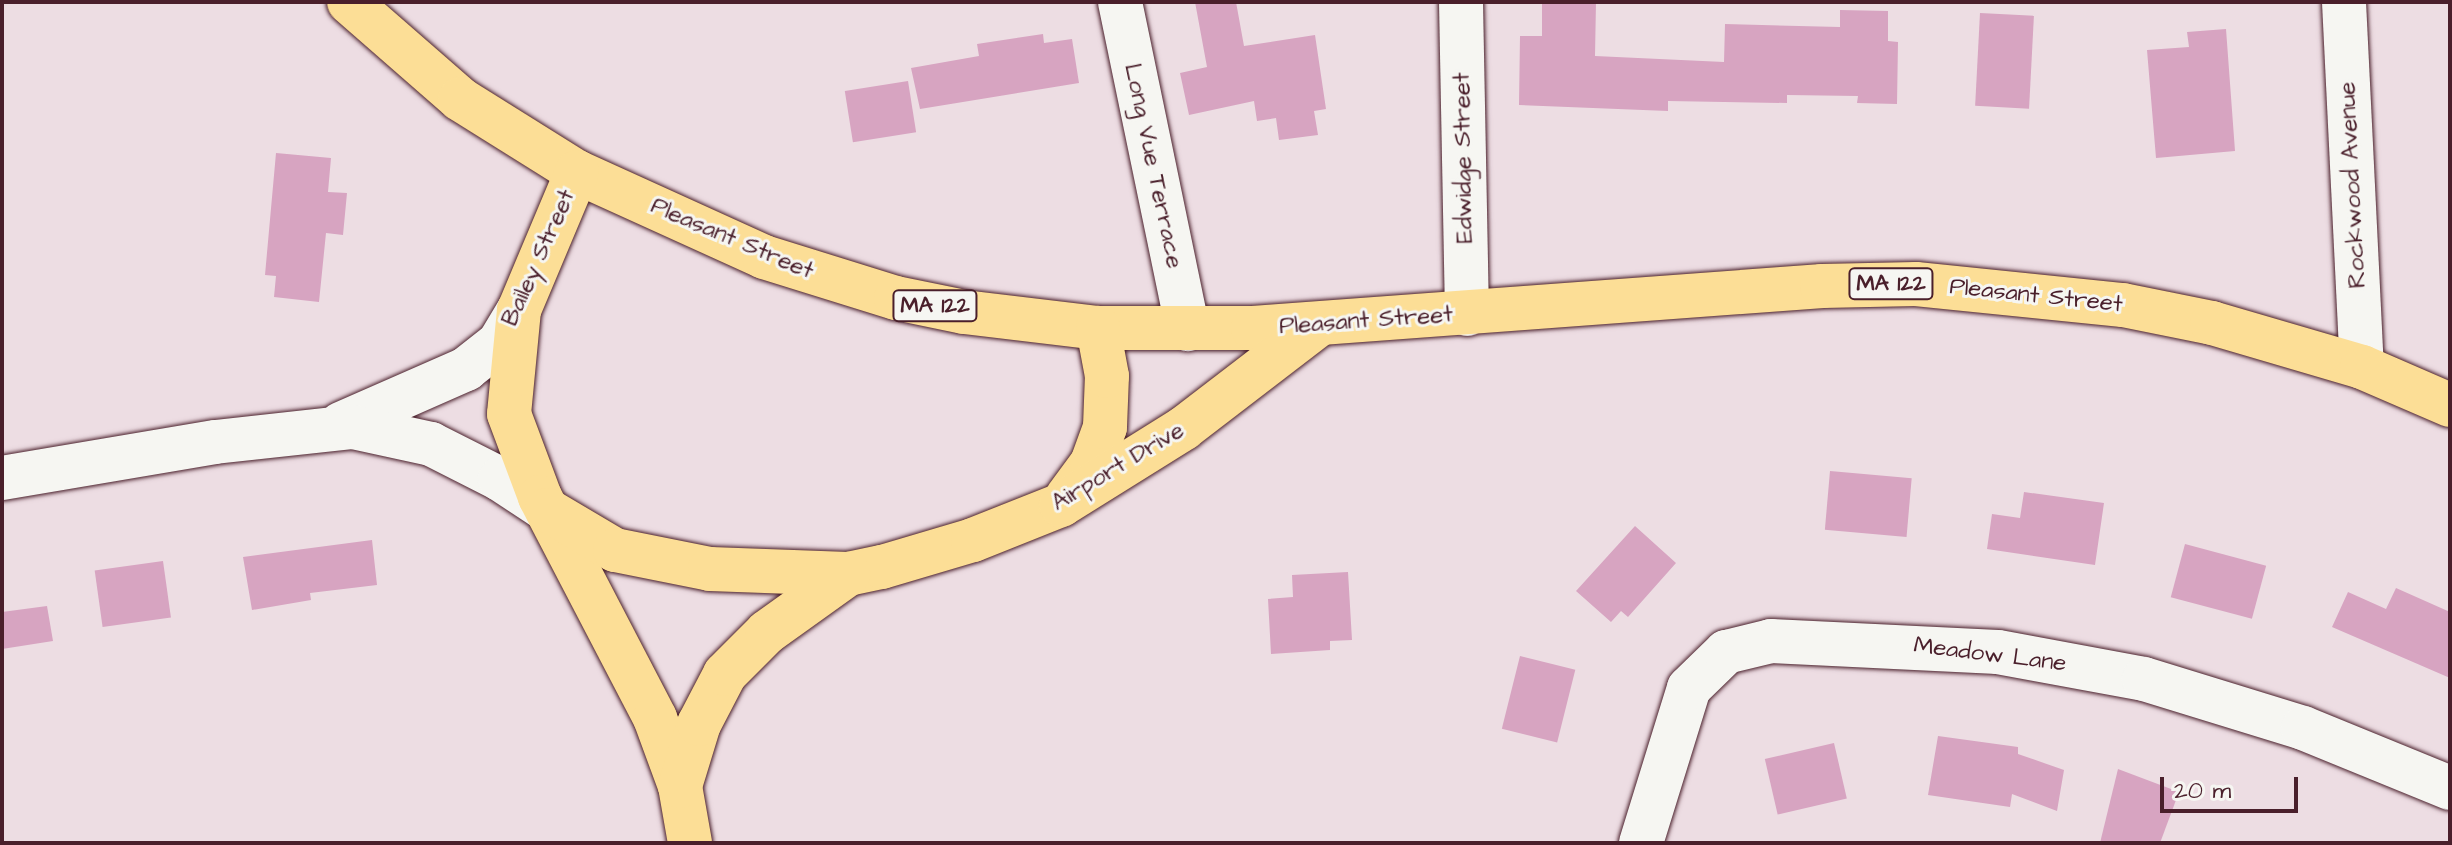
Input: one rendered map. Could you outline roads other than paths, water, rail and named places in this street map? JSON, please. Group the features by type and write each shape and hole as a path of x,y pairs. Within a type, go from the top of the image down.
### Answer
{"main road":[{"name":"Pleasant Street","path":"349,2 460,99 577,172 764,257 829,279 964,312 1098,328 1317,326 1822,286 1916,284 2123,305 2212,323 2362,367 2450,405"},
{"name":"Bailey Street","path":"519,310 577,172"},
{"name":"Airport Drive","path":"519,310 509,414 520,451 547,510 637,680 680,786 690,843"},
{"name":"Airport Drive","path":"547,510 615,550 710,569 848,574 973,540 1061,505 1184,428 1317,326"},
{"path":"1061,505 1092,463 1105,427 1107,376 1098,328"},
{"name":"Airport Drive","path":"680,786 699,724 725,674 767,632 848,574"}],"street":[{"name":"Long Vue Terrace","path":"1120,2 1188,329"},
{"name":"Edwidge Street","path":"1461,2 1467,314"},
{"name":"Rockwood Avenue","path":"2344,2 2362,367"},
{"name":"Bailey Street","path":"329,429 466,369 499,343 519,310"},
{"name":"Bailey Street","path":"2,478 329,429 379,429 431,444 547,510"},
{"name":"Meadow Lane","path":"1641,843 1689,688 1726,652 1771,641 1998,652 2144,679 2303,728 2450,788"}]}
